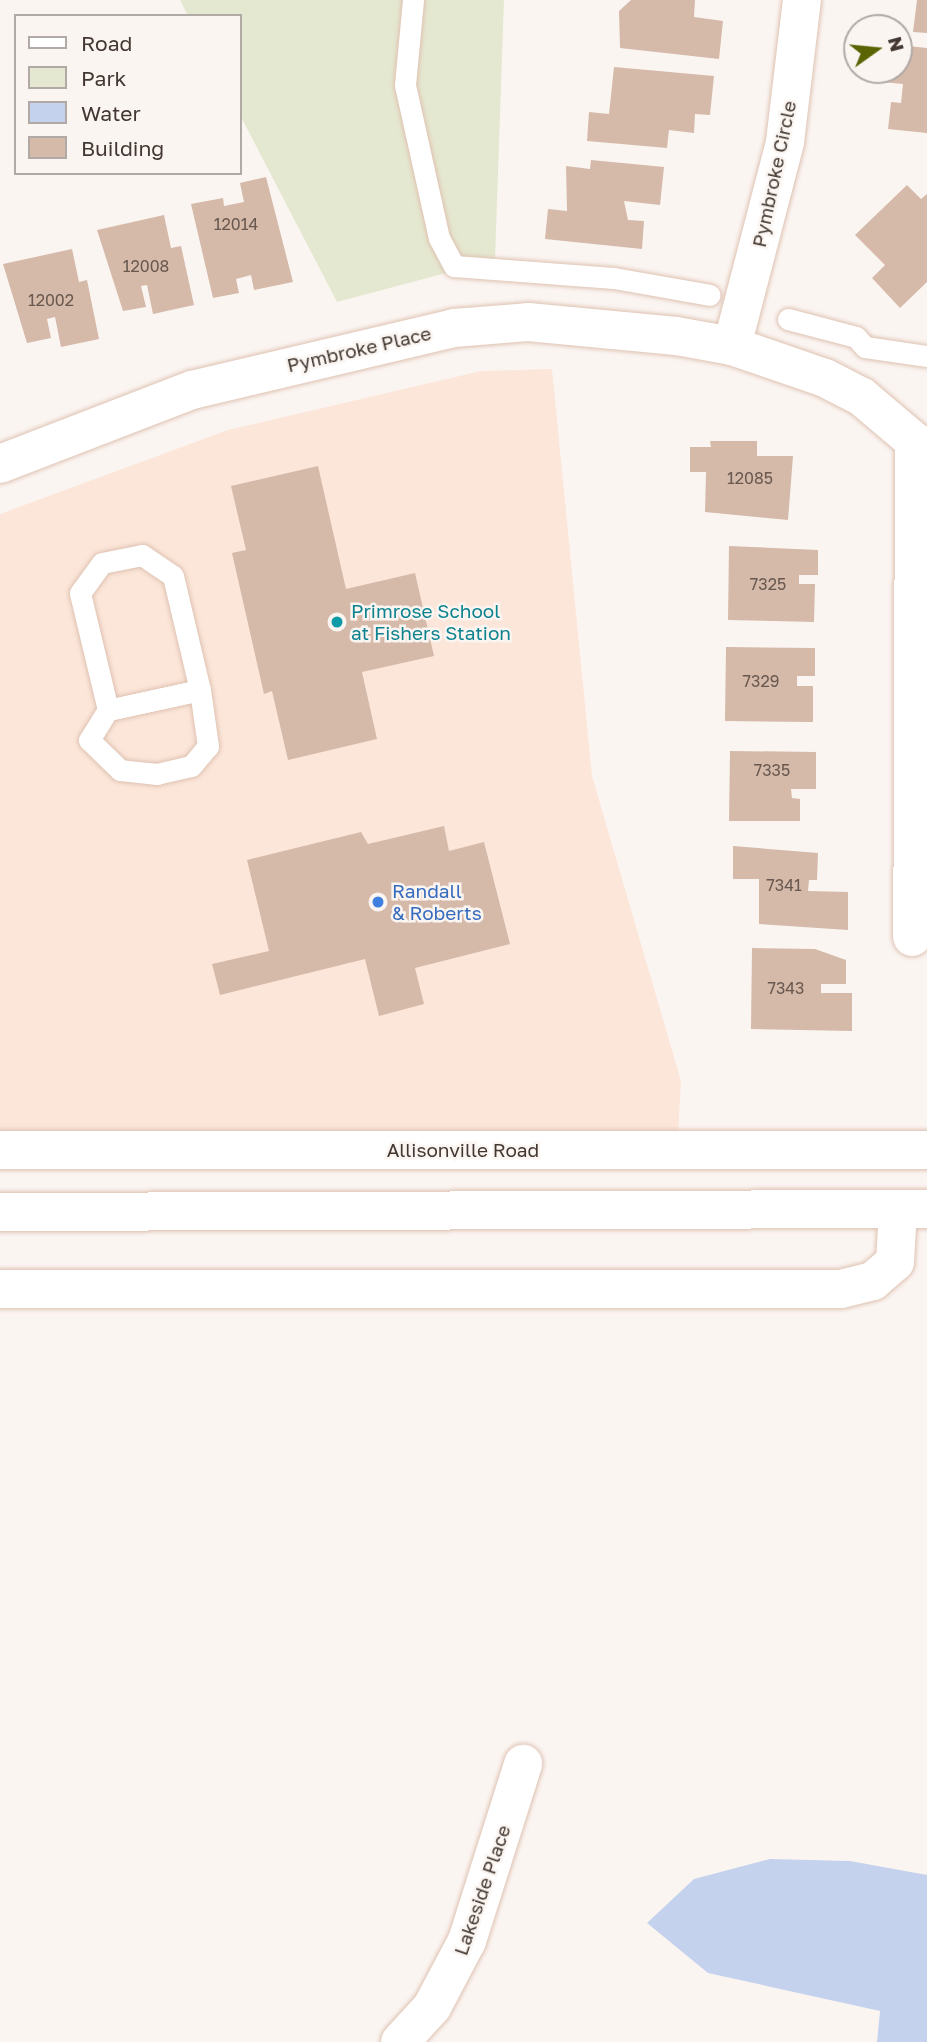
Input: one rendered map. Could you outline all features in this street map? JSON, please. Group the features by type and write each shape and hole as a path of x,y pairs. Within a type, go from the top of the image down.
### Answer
{"street":[{"name":"Pymbroke Circle","path":"732,346 785,142 803,0"},
{"name":"Pymbroke Place","path":"0,464 192,390 454,328 592,327 732,346 825,378 862,397 914,442 912,937"},
{"name":"Allisonville Road","path":"0,1150 927,1150"},
{"path":"0,1212 913,1209 895,1262 873,1281 841,1289 0,1289"},
{"name":"Lakeside Place","path":"400,2042 432,2007 467,1941 523,1764"}],"lane":[{"path":"413,0 405,85 439,238 454,266 614,278 710,295"},
{"path":"789,319 856,337 865,347 927,356"},
{"path":"108,710 80,593 102,563 142,555 173,576 200,690 208,746 191,766 157,774 120,770 89,740 108,710 200,690"}],"shaded area":[{"path":"552,369 592,776 681,1081 678,1135 0,1133 0,514 228,430 481,371"}],"green space":[{"path":"180,0 504,0 495,260 337,302 242,119 242,14 187,14"}],"water":[{"path":"770,1859 850,1861 927,1875 927,2042 877,2042 880,2011 708,1973 647,1923 694,1879"}],"building":[{"path":"631,0 695,0 694,17 723,21 719,59 620,48 619,11"},
{"path":"917,0 927,0 927,33 913,32"},
{"path":"913,46 927,48 927,133 888,129 891,102 901,103 903,84 913,84"},
{"path":"614,67 714,76 710,115 695,114 694,133 669,130 667,148 587,141 589,112 609,114"},
{"path":"591,160 664,167 660,205 624,201 628,220 644,221 642,249 545,239 548,209 567,211 566,166 590,169"},
{"path":"266,177 293,282 254,290 251,275 236,279 239,293 213,298 191,204 223,198 224,206 244,202 240,183"},
{"path":"907,185 921,199 927,194 927,282 900,308 872,278 885,265 855,235"},
{"path":"164,215 171,248 181,246 194,305 153,314 147,285 141,286 146,307 123,311 97,230"},
{"path":"72,249 79,282 87,280 99,339 61,347 55,317 47,319 51,338 27,343 3,264"},
{"path":"710,441 757,441 757,456 793,456 788,520 705,512 706,472 690,472 690,447 711,447"},
{"name":"Primrose School at Fishers Station","path":"318,466 346,589 415,573 434,656 362,672 377,739 288,760 272,691 264,694 232,553 246,550 231,486"},
{"path":"729,546 818,550 818,575 799,575 799,584 815,584 814,622 728,620"},
{"path":"726,647 815,648 815,676 797,676 797,686 813,686 813,722 725,721"},
{"path":"730,751 816,752 816,789 791,789 792,798 800,799 800,821 729,821"},
{"name":"Randall & Roberts","path":"444,826 449,851 484,842 510,944 415,968 424,1004 379,1016 365,959 220,995 212,964 269,951 247,860 361,832 368,844"},
{"path":"733,846 818,853 817,880 809,880 808,891 848,892 848,930 759,924 759,879 733,879"},
{"path":"752,948 815,949 846,960 846,984 821,984 821,993 852,993 852,1031 751,1029"}],"place":[{"name":"Primrose School at Fishers Station","path":"337,622"},
{"name":"Randall & Roberts","path":"378,902"}]}
